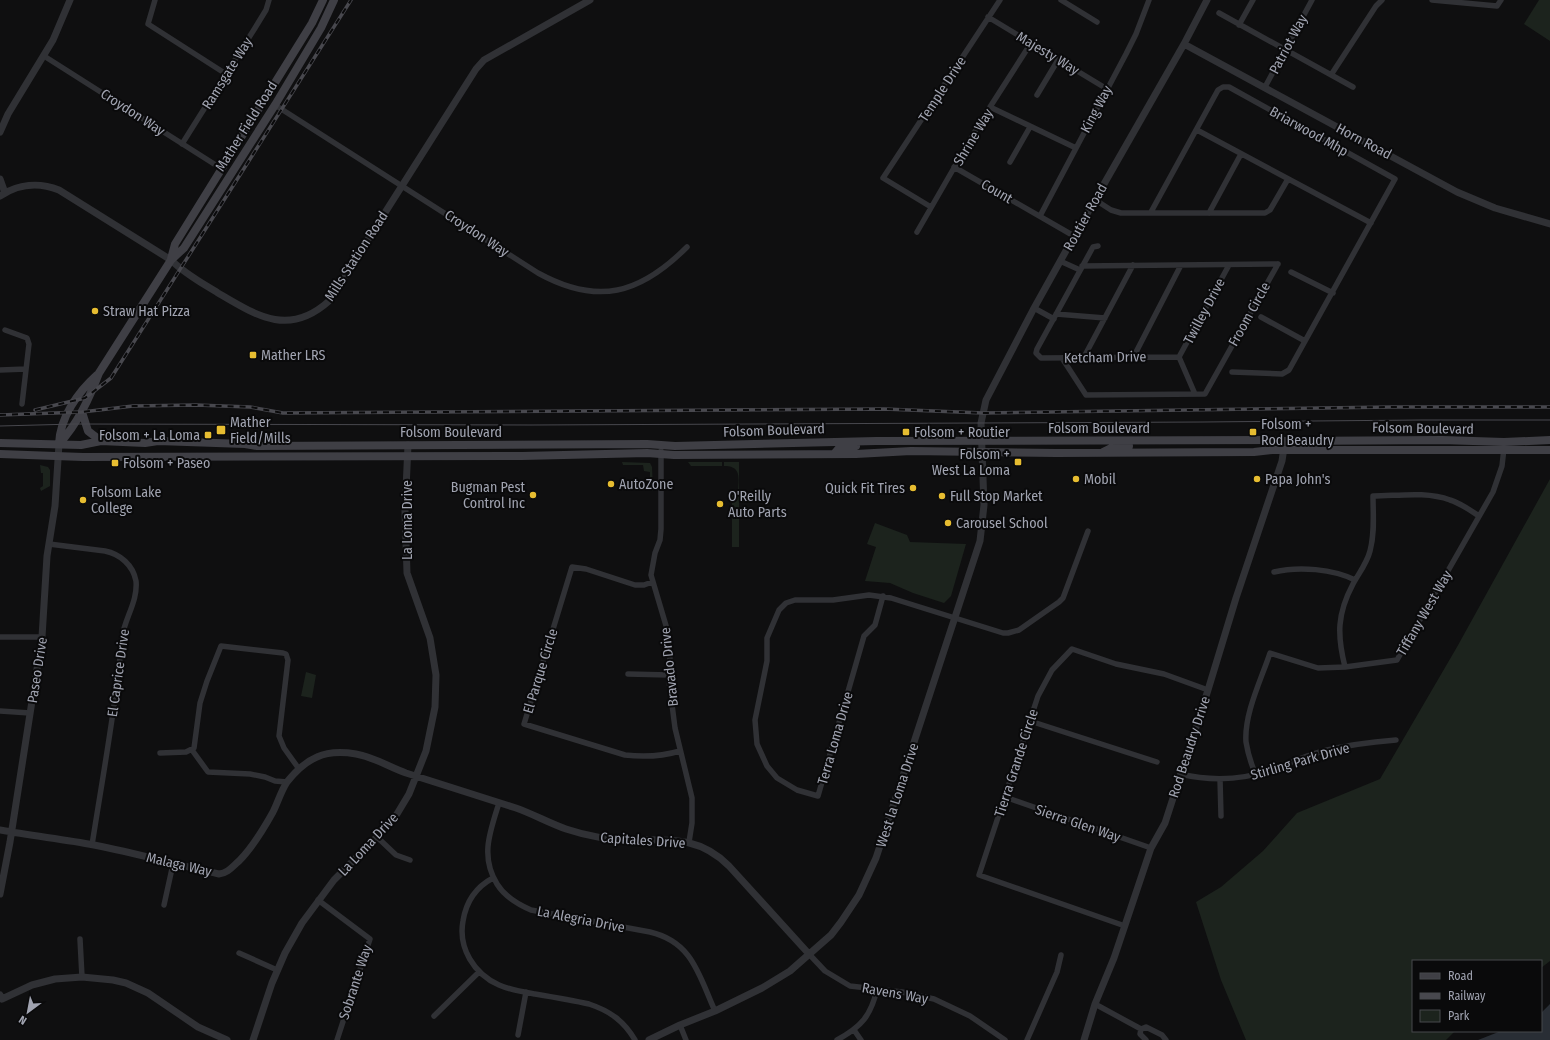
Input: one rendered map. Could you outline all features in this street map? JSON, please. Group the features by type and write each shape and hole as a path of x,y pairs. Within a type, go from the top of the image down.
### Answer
{"main road":[{"name":"Mather Field Road","path":"171,260 175,244 308,30 323,0"},
{"name":"Mather Field Road","path":"59,444 78,420 92,393 100,373 171,260 184,248 275,105 321,28 334,0"},
{"path":"275,105 277,91 308,39 308,30"},
{"name":"Mather Field Road","path":"59,444 61,428 67,413 86,385 100,373"},
{"path":"82,412 88,431 101,441"},
{"name":"Folsom Boulevard","path":"0,443 81,445 101,441 145,443 158,441 244,444 257,446 738,445 753,443 981,440 1410,440 1550,450"},
{"name":"Folsom Boulevard","path":"0,454 83,456 408,456 647,453 834,454 911,451 1101,453 1504,446 1550,440"},
{"path":"834,454 839,448 864,446 876,441"},
{"path":"1101,453 1113,447 1138,446 1145,441"}],"street":[{"path":"0,132 1,123 44,56 70,0"},
{"path":"155,0 148,24 226,74"},
{"name":"Ramsgate Way","path":"182,144 266,10 269,0"},
{"name":"Mills Station Road","path":"2,195 18,187 32,185 46,186 59,190 171,260 186,273 257,315 273,320 295,319 312,313 329,301 476,69 484,60 590,0"},
{"name":"Temple Drive","path":"931,207 883,178 1000,0"},
{"path":"1061,0 1097,22"},
{"name":"King Way","path":"1040,216 1136,34 1149,0"},
{"name":"Routier Road","path":"981,440 982,419 986,400 1034,308 1094,199 1184,44 1207,0"},
{"path":"1239,25 1253,0"},
{"name":"Patriot Way","path":"1265,87 1284,49 1312,0"},
{"path":"1331,75 1376,6 1382,0"},
{"path":"1432,0 1497,6 1501,0"},
{"path":"1219,13 1353,87"},
{"name":"Majesty Way","path":"988,17 1107,89"},
{"name":"Shrine Way","path":"917,232 990,107 1031,43"},
{"name":"Horn Road","path":"1184,44 1481,203 1550,224"},
{"name":"Croydon Way","path":"44,56 222,169"},
{"path":"1037,95 1058,60"},
{"name":"Briarwood Mhp","path":"1152,212 1218,90 1223,87 1229,87 1395,179 1289,370 1282,374 1232,372"},
{"name":"Croydon Way","path":"275,105 538,273 552,280 581,290 609,292 631,287 650,278 665,268 687,247"},
{"path":"990,107 1076,148"},
{"path":"1010,162 1030,127"},
{"path":"1196,130 1371,223"},
{"path":"1208,212 1241,154"},
{"name":"Count","path":"954,167 1074,236"},
{"path":"0,179 2,195"},
{"path":"1094,199 1111,210 1121,213 1268,212 1288,179"},
{"path":"1055,316 1092,247 1098,246"},
{"path":"1060,261 1081,268"},
{"name":"Froom Circle","path":"1062,358 1086,395 1205,394 1278,264 1133,265 1081,268"},
{"path":"1084,357 1133,265"},
{"path":"1134,356 1181,265"},
{"name":"Twilley Drive","path":"1179,357 1229,265"},
{"path":"1291,272 1333,293"},
{"path":"1034,308 1055,316 1105,318"},
{"name":"Ketcham Drive","path":"1055,316 1037,349 1036,353 1041,358 1134,356 1179,357"},
{"path":"1261,317 1306,341"},
{"path":"5,330 27,338 29,344 22,404"},
{"path":"1179,357 1195,394"},
{"path":"0,370 26,369"},
{"name":"West la Loma Drive","path":"649,1040 680,1025 715,1011 776,980 790,971 831,934 842,922 860,895 870,873 956,618 980,541 984,505 981,440"},
{"name":"Rod Beaudry Drive","path":"1084,1040 1095,1004 1114,958 1151,848 1164,823 1285,451 1285,441"},
{"name":"Paseo Drive","path":"0,894 42,637 49,544 55,506 59,444"},
{"name":"La Loma Drive","path":"253,1040 266,997 277,970 294,937 318,900 344,869 393,820 402,807 409,794 426,751 432,728 435,707 436,675 430,638 407,573 405,511 408,445"},
{"name":"Bravado Drive","path":"662,445 661,529 660,540 652,564 652,582 667,629 670,655 669,675 675,728 692,798 692,823 689,842"},
{"name":"Tiffany West Way","path":"1256,775 1248,752 1246,729 1250,712 1270,653 1318,668 1345,667 1398,660 1497,482 1504,458 1504,446"},
{"path":"1345,667 1340,640 1342,609 1347,596 1366,561 1372,543 1373,496 1433,496 1455,502 1479,516"},
{"name":"Terra Loma Drive","path":"882,596 875,625 864,636 818,796 786,785 771,772 761,755 756,736 755,720 767,661 767,638 779,610 786,603 796,600 833,600 869,595 882,596 1003,633 1014,632 1019,630 1063,598 1088,531"},
{"name":"El Caprice Drive","path":"49,544 105,551 114,554 122,558 128,565 136,582 134,600 126,619 122,639 118,675 92,844"},
{"name":"El Parque Circle","path":"652,582 644,585 635,585 586,569 572,567 524,724 625,755 636,756 670,754 680,751"},
{"path":"1274,572 1285,570 1323,570 1337,572 1356,580"},
{"path":"0,637 42,637"},
{"path":"160,753 186,752 192,750 195,746 200,703 221,646 283,653 286,654 288,660 279,736 284,748 299,769"},
{"name":"Tierra Grande Circle","path":"1125,926 980,875 1038,696 1046,680 1072,649 1116,664 1164,674 1208,690"},
{"path":"628,674 669,675"},
{"path":"0,711 30,713"},
{"path":"1030,721 1157,762"},
{"name":"Stirling Park Drive","path":"1180,774 1220,779 1256,775 1322,752 1349,745 1396,740"},
{"path":"192,750 208,772 250,774 275,781 287,782"},
{"name":"Malaga Way","path":"0,830 92,844 219,874 229,871 245,855 262,830 287,782 299,769 318,756 348,753 370,758 416,776"},
{"name":"Capitales Drive","path":"416,776 517,808 565,828 591,836 611,839 670,839 689,842 705,848 722,860 809,954"},
{"path":"1220,779 1221,816"},
{"name":"Sierra Glen Way","path":"1005,798 1151,848"},
{"name":"La Alegria Drive","path":"500,803 487,848 488,867 499,887 512,900 531,910 650,932 663,935 674,941 694,962 715,1011"},
{"path":"377,837 396,855 410,860"},
{"path":"164,905 173,864"},
{"path":"493,878 477,890 466,907 463,920 462,934 465,950 468,958 479,972 500,986 600,1007 622,1022 635,1040"},
{"name":"Sobrante Way","path":"318,900 370,939 337,1040"},
{"path":"80,939 82,977"},
{"path":"239,953 277,970"},
{"name":"Ravens Way","path":"809,954 825,971 850,986 915,994 953,1007 976,1019 1005,1040"},
{"path":"1027,1040 1057,972 1061,955"},
{"path":"434,1016 479,972"},
{"path":"1,998 55,978 82,977 113,980 138,988 160,1000 198,1027 227,1040"},
{"path":"837,1040 854,1030 862,1023 871,1010 877,989"},
{"path":"518,1035 526,992"},
{"path":"1095,1004 1141,1029 1146,1027 1162,1035 1166,1040"},
{"path":"680,1025 686,1040"},
{"path":"1141,1029 1140,1034 1146,1040"},
{"path":"854,1030 861,1040"}],"green space":[{"path":"1539,0 1550,0 1550,41 1524,24"},
{"path":"622,462 650,463 652,467 653,491 650,491 650,472 644,471 643,465 623,465"},
{"path":"688,462 722,462 722,466 691,466"},
{"path":"724,462 739,462 739,479 737,471 730,467 724,466"},
{"path":"40,465 48,467 50,470 50,486 41,491 40,488 43,486 43,473 41,473"},
{"path":"739,479 739,547 732,547 732,495 738,494"},
{"path":"1550,479 1550,961 1542,967 1542,960 1412,960 1412,1032 1454,1032 1446,1040 1246,1040 1221,980 1196,902 1221,887 1263,851 1297,813 1380,779 1457,647"},
{"path":"875,523 907,535 910,542 966,544 951,596 944,603 913,593 890,583 865,581 876,547 867,544"},
{"path":"306,672 316,675 312,698 301,696"}],"shaded area":[{"path":"1550,1004 1550,1040 1478,1040 1498,1032 1542,1032 1542,1012"}],"tram line":[{"path":"0,426 75,424 531,425 1550,420"}],"railway":[{"path":"35,410 85,398 111,378 351,0"},
{"path":"0,415 82,412 133,406 196,405 250,407 283,413 884,409 983,413 1392,407 1550,407"}],"place":[{"name":"Straw Hat Pizza","path":"95,311"},
{"name":"Mather LRS","path":"253,355"},
{"name":"Mather Field/Mills","path":"221,430"},
{"name":"Folsom + Routier","path":"906,432"},
{"name":"Folsom + Rod Beaudry","path":"1253,432"},
{"name":"Folsom + La Loma","path":"208,435"},
{"name":"Folsom + West La Loma","path":"1018,462"},
{"name":"Folsom + Paseo","path":"115,463"},
{"name":"Mobil","path":"1076,479"},
{"name":"Papa John's","path":"1257,479"},
{"name":"AutoZone","path":"611,484"},
{"name":"Quick Fit Tires","path":"913,488"},
{"name":"Bugman Pest Control Inc","path":"533,495"},
{"name":"Full Stop Market","path":"942,496"},
{"name":"Folsom Lake College","path":"83,500"},
{"name":"O'Reilly Auto Parts","path":"720,504"},
{"name":"Carousel School","path":"948,523"}]}
